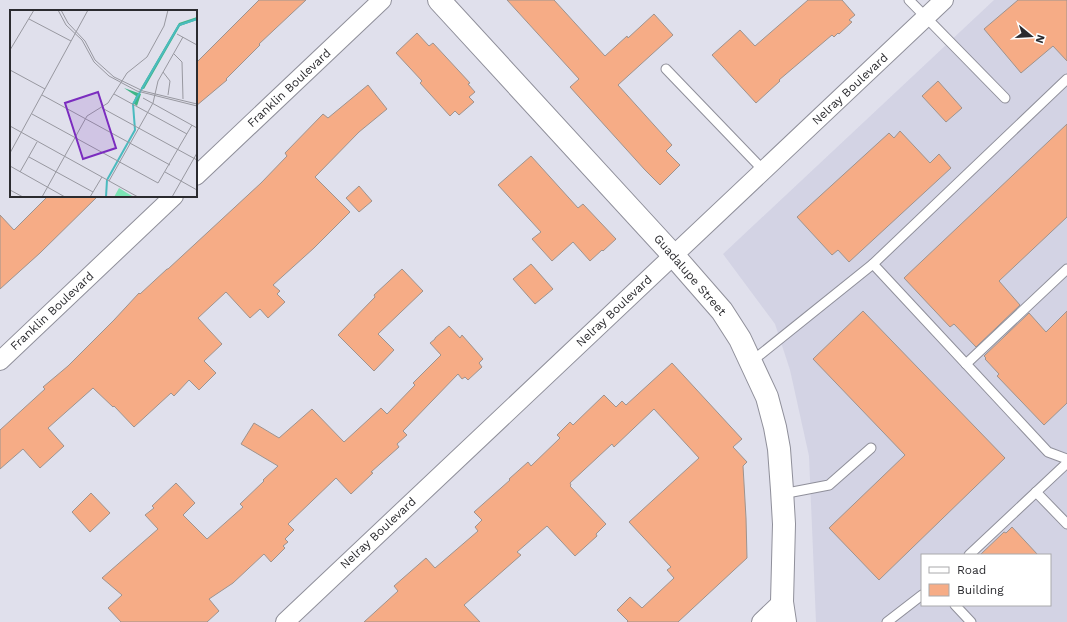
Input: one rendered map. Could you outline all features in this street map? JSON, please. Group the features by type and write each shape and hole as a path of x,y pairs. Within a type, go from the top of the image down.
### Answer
{"street":[{"name":"Franklin Boulevard","path":"197,175 382,0"},
{"name":"Guadalupe Street","path":"439,0 674,256 722,311 740,339 767,397 779,449 784,524 783,612"},
{"name":"Nelray Boulevard","path":"284,622 944,0"},
{"name":"Franklin Boulevard","path":"0,361 173,197"},
{"path":"761,622 783,612"}],"lane":[{"path":"909,0 1005,98"},
{"path":"666,69 763,170"},
{"path":"750,363 873,264 1067,79"},
{"path":"873,264 1048,452 1067,459"},
{"path":"966,364 1067,269"},
{"path":"782,494 829,485 872,448"},
{"path":"970,554 1067,463"},
{"path":"1036,492 1067,524"},
{"path":"887,622 921,596"},
{"path":"956,606 970,622"}],"shaded area":[{"path":"994,0 1067,0 1067,622 816,622 809,456 790,370 775,324 723,254"}],"building":[{"path":"259,0 306,0 259,44 260,45 226,79 227,80 197,105 197,62"},
{"path":"507,0 554,0 605,56 627,36 628,38 654,14 673,35 618,85 672,145 666,151 680,165 660,185 570,87 579,79"},
{"path":"808,0 842,0 855,15 849,20 852,22 839,34 838,33 834,37 832,35 779,80 780,81 756,103 712,55 740,30 755,46"},
{"path":"1018,0 1067,0 1067,61 1053,46 1021,73 984,29"},
{"path":"417,33 429,46 433,43 470,83 468,84 475,92 469,97 474,102 459,115 455,111 450,116 420,83 422,81 396,53"},
{"path":"938,81 962,108 946,122 922,96"},
{"path":"368,85 387,109 359,132 315,177 350,212 314,248 273,285 280,291 277,294 285,302 268,318 260,309 250,318 226,292 198,318 222,344 204,361 216,373 199,390 189,380 174,396 171,393 134,427 114,406 113,407 93,388 48,428 64,446 40,468 23,449 0,469 0,430 45,389 43,387 68,366 139,293 140,294 168,269 261,183 287,156 285,153 323,114 328,118"},
{"path":"1067,124 1067,217 999,281 1020,305 976,347 954,324 950,327 904,278"},
{"path":"900,131 930,163 939,154 951,168 849,262 838,250 832,255 797,217 889,133 894,138"},
{"path":"531,156 578,208 583,204 616,239 590,261 573,242 552,261 532,239 541,232 498,185"},
{"path":"359,186 372,201 359,212 346,198"},
{"path":"47,197 97,197 40,253 0,289 0,215 14,230"},
{"path":"531,264 553,289 535,304 513,279"},
{"path":"402,269 423,291 378,334 394,350 374,371 338,335 375,297 374,295"},
{"path":"863,311 1005,458 879,580 829,528 905,455 813,359"},
{"path":"1067,311 1067,403 1044,425 997,376 999,374 984,356 1029,313 1046,332"},
{"path":"449,326 460,338 462,335 483,359 479,363 482,367 468,380 465,377 462,379 458,374 403,431 407,435 397,444 399,447 371,472 373,473 351,494 336,478 288,524 294,530 285,539 288,542 283,546 285,548 271,562 264,554 233,583 209,599 219,611 207,622 121,622 108,608 122,595 102,578 158,529 145,515 154,508 152,506 176,483 195,503 183,515 207,539 243,507 240,504 278,466 241,444 254,423 279,438 312,409 344,442 381,408 387,414 415,385 413,383 441,355 430,343"},
{"path":"672,363 742,439 733,447 747,462 743,466 747,558 678,622 627,622 628,621 617,610 630,597 642,608 674,578 667,570 671,567 629,522 699,458 654,409 614,447 612,444 570,483 570,486 606,524 596,534 597,536 575,556 547,526 517,552 521,555 464,605 480,622 364,622 398,591 394,586 426,558 435,568 478,531 475,527 482,520 474,512 528,462 531,466 560,438 557,435 570,422 573,425 604,395 616,407 622,401 626,405"},
{"path":"91,493 110,513 90,532 72,512"},
{"path":"1012,527 1037,554 981,554 1004,532 1006,533"}]}
